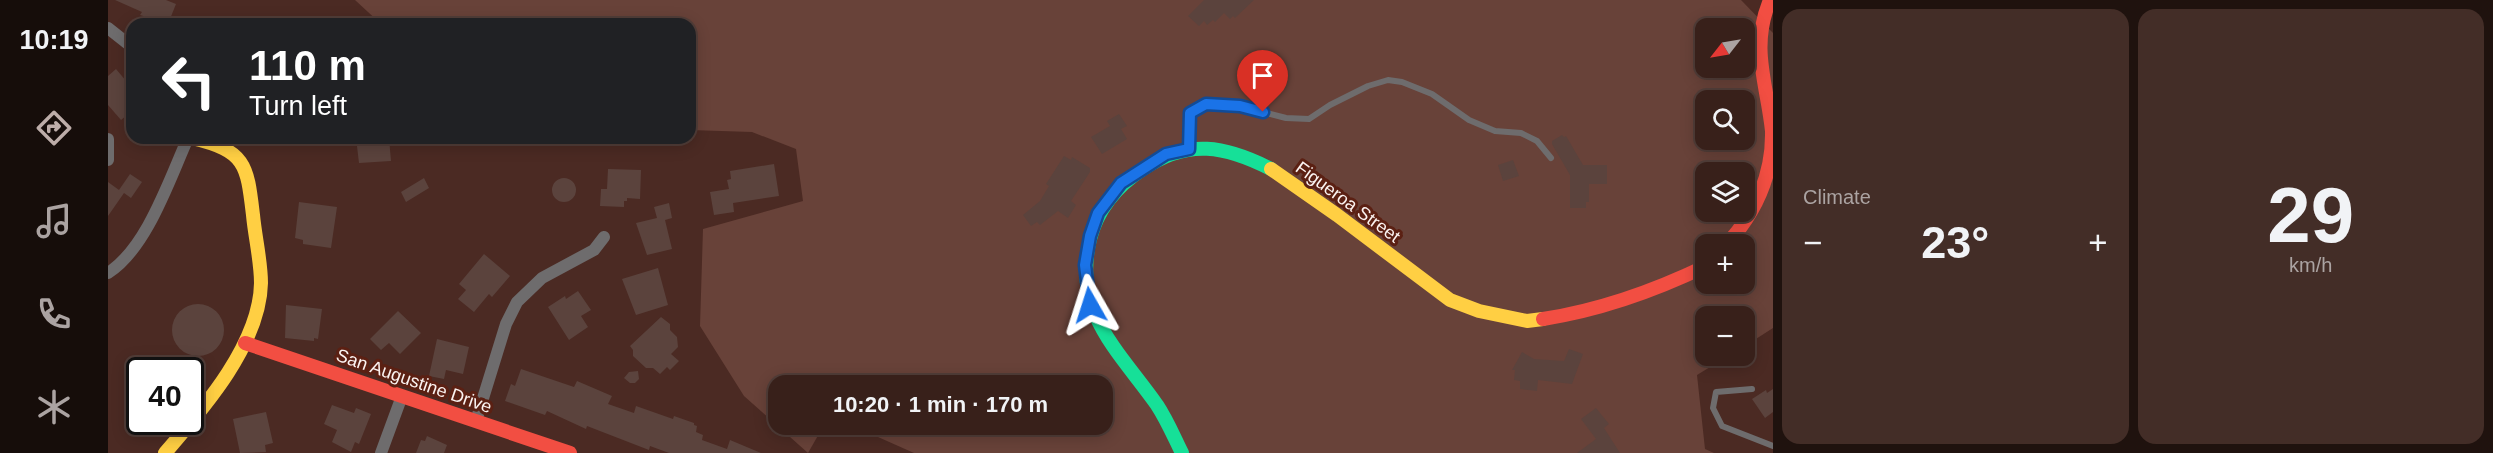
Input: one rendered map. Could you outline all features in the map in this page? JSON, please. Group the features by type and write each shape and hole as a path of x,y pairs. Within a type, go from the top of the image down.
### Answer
{"street":[{"path":"1736,234 1744,226 1767,185 1772,136 1758,46 1761,16 1770,0"},
{"path":"108,28 126,42"},
{"path":"108,140 108,160"},
{"path":"108,273 131,255 187,144"},
{"path":"165,453 220,388 245,343 255,314 261,284 248,175 237,156 229,149 211,144"},
{"name":"Figueroa Street","path":"1182,453 1159,407 1105,335 1090,305 1085,265 1090,236 1098,213 1121,183 1166,154 1198,147 1227,149 1269,165 1450,300 1481,312 1527,321 1580,313 1659,288 1695,271"},
{"path":"476,421 506,324 517,302 542,278 594,250 604,237"},
{"name":"San Augustine Drive","path":"245,343 570,453"},
{"path":"381,453 402,396"}],"lane":[{"path":"1189,149 1190,113 1206,104 1240,106 1286,118 1309,119 1330,105 1368,86 1388,80 1402,82 1432,94 1469,120 1495,131 1521,133 1537,141 1551,158"},
{"path":"1752,389 1716,392 1713,408 1722,426 1773,446"}],"shaded area":[{"path":"355,0 1741,0 1773,33 1773,328 1755,340 1755,306 1695,306 1695,366 1712,366 1697,375 1705,449 1714,453 914,453 874,435 1113,435 1113,375 768,375 768,417 744,396 700,326 703,229 803,201 796,149 752,132 696,130 696,18 374,18"},
{"path":"788,435 818,435 808,453"}],"building":[{"path":"115,0 166,0 176,4 170,18 149,18 140,15 142,12"},
{"path":"1204,0 1254,0 1235,18 1233,16 1230,19 1224,13 1215,22 1213,20 1207,25 1204,21 1199,26 1188,16"},
{"path":"116,69 126,81 126,116 121,120 108,105 108,76"},
{"path":"1119,114 1127,126 1121,129 1127,139 1102,154 1091,137 1110,126 1107,121"},
{"path":"1562,135 1566,136 1583,165 1607,165 1607,184 1589,184 1589,202 1586,202 1586,208 1570,208 1570,175 1552,144 1552,141"},
{"path":"357,144 390,144 391,161 359,163"},
{"path":"1064,156 1071,160 1072,157 1090,168 1090,172 1071,201 1076,205 1068,218 1058,211 1040,225 1037,222 1031,226 1023,215 1040,201 1049,186 1046,184"},
{"path":"1513,160 1519,176 1503,181 1498,165"},
{"path":"774,164 779,196 733,203 734,212 714,215 710,192 729,189 727,180 731,179 730,171"},
{"path":"608,169 641,170 640,199 627,198 627,201 624,201 624,207 600,206 601,189 607,189"},
{"path":"130,174 142,182 131,198 124,193 108,216 108,182 119,190"},
{"path":"424,178 429,188 406,202 401,192"},
{"path":"564,178 573,181 576,190 573,199 564,202 555,199 552,190 555,181"},
{"path":"299,202 337,207 331,248 303,244 303,240 295,238"},
{"path":"669,203 672,218 665,220 672,249 647,255 636,223 657,218 654,207"},
{"path":"484,254 510,276 492,297 489,294 474,312 458,299 466,290 459,284"},
{"path":"658,268 668,305 636,315 622,279"},
{"path":"578,291 591,310 581,316 588,327 569,340 548,307"},
{"path":"198,304 208,306 216,312 222,320 224,330 222,340 216,348 208,354 198,356 188,354 180,348 174,340 172,330 174,320 180,312 188,306"},
{"path":"286,305 322,309 318,339 314,338 314,341 285,338"},
{"path":"398,311 421,333 400,354 389,343 381,350 370,339"},
{"path":"661,317 670,324 670,330 677,337 678,347 671,354 679,361 670,370 667,367 660,374 653,368 646,368 633,356 630,346"},
{"path":"437,339 469,347 463,374 446,370 444,379 429,376"},
{"path":"1569,349 1583,354 1572,384 1538,380 1537,391 1520,389 1520,381 1514,380 1515,370 1512,370 1522,352 1534,359 1564,361"},
{"path":"521,369 574,387 577,381 612,396 608,404 634,413 636,406 673,419 674,416 694,423 697,426 696,432 703,435 702,440 727,449 730,440 761,453 669,453 650,446 649,450 587,426 586,429 547,411 545,415 505,401 511,384 515,386"},
{"path":"638,371 639,379 635,383 630,383 624,378 629,372"},
{"path":"1773,389 1773,412 1765,418 1752,399 1766,390 1767,393"},
{"path":"332,405 354,413 356,408 371,414 359,444 355,442 351,452 332,442 337,430 324,424"},
{"path":"1596,408 1609,424 1604,428 1620,453 1577,453 1596,439 1581,419"},
{"path":"266,412 273,443 265,445 266,452 240,453 233,419"},
{"path":"427,436 447,445 444,453 416,453 421,440 425,441"}],"traffic: fast":[{"path":"1182,453 1161,411 1114,348 1093,309 1086,265 1090,239 1098,217 1117,190 1143,169 1160,159 1191,149 1207,149 1238,155 1271,169"}],"traffic: slow":[{"path":"165,453 227,374 251,329 258,306 261,283 260,266 249,183 240,162 223,148 213,144"},
{"path":"1271,169 1337,215 1450,300 1479,311 1527,321 1543,319"}],"traffic: jam":[{"path":"1735,234 1754,206 1766,178 1772,147 1772,131 1761,50 1764,17 1770,0"},
{"path":"1543,319 1627,298 1695,271"},
{"path":"245,343 570,453"}],"route":[{"path":"1090,305 1085,265 1090,236 1098,213 1121,183 1166,154 1189,149 1190,113 1206,104 1240,106 1263,112"}]}
